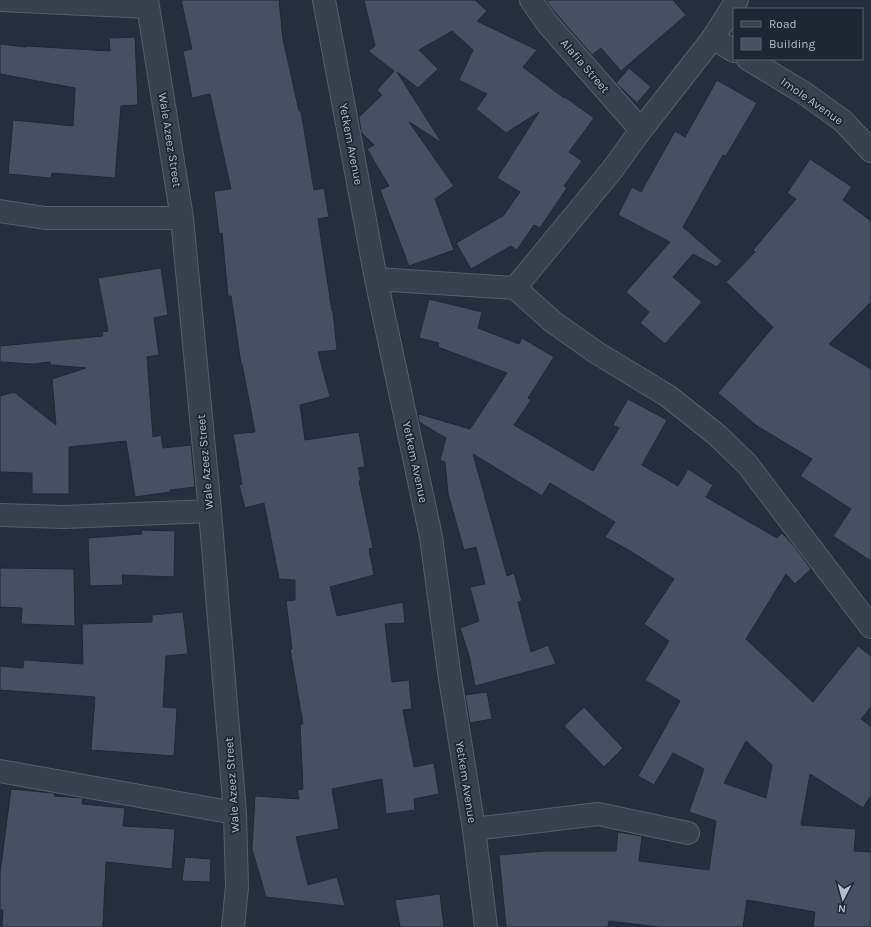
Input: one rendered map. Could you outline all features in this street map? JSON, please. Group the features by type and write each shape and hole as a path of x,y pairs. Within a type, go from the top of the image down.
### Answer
{"street":[{"path":"0,0 147,3"},
{"name":"Yetkem Avenue","path":"324,0 376,279 432,537 449,672 474,829 486,927"},
{"name":"Alafia Street","path":"531,0 547,23 641,130"},
{"path":"515,288 612,170 641,130 713,38 737,0"},
{"name":"Wale Azeez Street","path":"147,3 182,218 210,511 235,813 237,886 233,927"},
{"path":"713,38 733,50"},
{"name":"Imole Avenue","path":"750,60 804,93 843,121 871,151"},
{"path":"0,211 45,218 182,218"},
{"path":"376,279 515,288 553,322 597,353 668,396 717,435 747,464 871,627"},
{"path":"0,515 64,517 210,511"},
{"path":"0,772 235,813"},
{"path":"474,829 598,814 688,834"}],"building":[{"path":"181,0 279,0 283,39 299,111 301,111 314,190 324,188 329,217 318,219 333,311 337,350 318,352 330,397 300,405 305,440 359,432 365,467 358,468 361,481 359,481 373,548 369,549 374,575 330,587 337,616 403,602 405,623 385,624 392,682 409,680 412,709 403,710 414,767 434,763 439,794 414,799 415,810 386,814 382,779 332,789 339,829 296,837 308,885 337,877 345,906 266,897 252,849 255,796 299,799 297,790 303,789 300,724 303,724 290,649 292,649 286,601 295,600 295,580 279,579 264,503 245,508 239,485 242,484 233,434 255,432 241,364 231,296 228,296 222,233 219,234 214,191 231,189 210,94 192,98 183,51 192,49"},
{"path":"364,0 475,0 487,11 477,21 537,50 523,67 564,98 565,97 594,118 569,152 582,161 564,186 567,188 540,228 534,225 517,250 511,246 471,269 456,243 503,216 520,192 497,178 539,112 506,133 476,109 487,94 459,80 473,50 452,31 419,50 438,69 418,88 397,72 442,143 409,122 454,186 435,199 454,250 409,266 380,190 389,186 367,149 374,145 361,132 359,117 382,95 377,90 394,71 368,51 375,46"},
{"path":"546,0 673,0 686,15 621,71 601,48 592,55"},
{"path":"135,37 138,105 121,106 115,178 52,173 51,178 8,174 13,120 73,126 75,88 0,74 0,44 26,47 110,51 109,38"},
{"path":"629,68 651,87 637,103 616,83"},
{"path":"717,80 757,103 726,156 723,155 683,227 722,261 717,267 693,254 673,277 702,302 665,344 640,323 649,312 626,292 670,242 618,215 632,187 641,192 675,131 685,137"},
{"path":"810,159 852,187 843,200 871,221 871,302 829,344 871,369 871,561 833,536 851,509 800,476 812,459 757,426 718,393 773,327 726,282 755,252 753,250 796,199 787,193"},
{"path":"161,268 168,315 154,318 159,355 147,357 153,437 161,435 163,448 191,445 195,487 135,497 126,441 69,447 69,494 32,494 32,473 0,472 0,396 14,392 56,425 52,379 86,368 51,365 50,362 33,364 0,362 0,346 103,336 102,332 108,331 98,278"},
{"path":"429,299 482,312 478,328 519,344 522,338 554,357 528,398 531,400 514,425 593,471 619,428 613,425 628,399 667,420 642,465 678,486 688,469 713,485 706,497 777,538 782,533 794,546 811,569 795,584 786,574 746,639 813,702 858,646 871,656 871,707 861,719 871,726 871,795 863,808 810,774 801,825 856,829 854,851 871,852 871,927 813,927 815,912 747,900 743,927 658,927 609,921 608,927 506,927 499,855 545,851 616,851 618,832 642,836 639,861 709,870 716,821 689,812 704,769 673,753 654,785 638,776 680,701 645,680 669,641 644,624 674,579 632,552 605,537 615,522 550,483 542,496 473,454 507,576 514,573 522,601 518,602 531,652 548,645 556,664 475,686 469,655 460,628 479,621 470,587 485,584 476,547 464,550 448,494 445,462 440,460 446,438 419,422 418,415 419,414 470,429 507,373 438,347 439,343 419,338","holes":["746,741 772,765 766,798 724,783"]},
{"path":"141,530 175,531 174,577 122,575 123,585 90,586 88,538 142,534"},
{"path":"0,568 74,569 75,626 21,624 22,608 0,607"},
{"path":"183,612 188,654 166,656 163,707 177,708 174,756 91,750 95,697 0,690 0,666 23,668 24,660 83,664 82,624 152,622 152,615"},
{"path":"487,692 492,719 470,723 465,695"},
{"path":"584,707 623,748 604,767 564,726"},
{"path":"11,789 55,793 54,796 83,798 82,804 125,808 123,826 175,829 172,869 106,862 103,927 2,927 3,910 0,910 0,873"},
{"path":"185,857 211,859 210,882 182,881"},
{"path":"440,894 444,927 400,927 395,900"}]}
